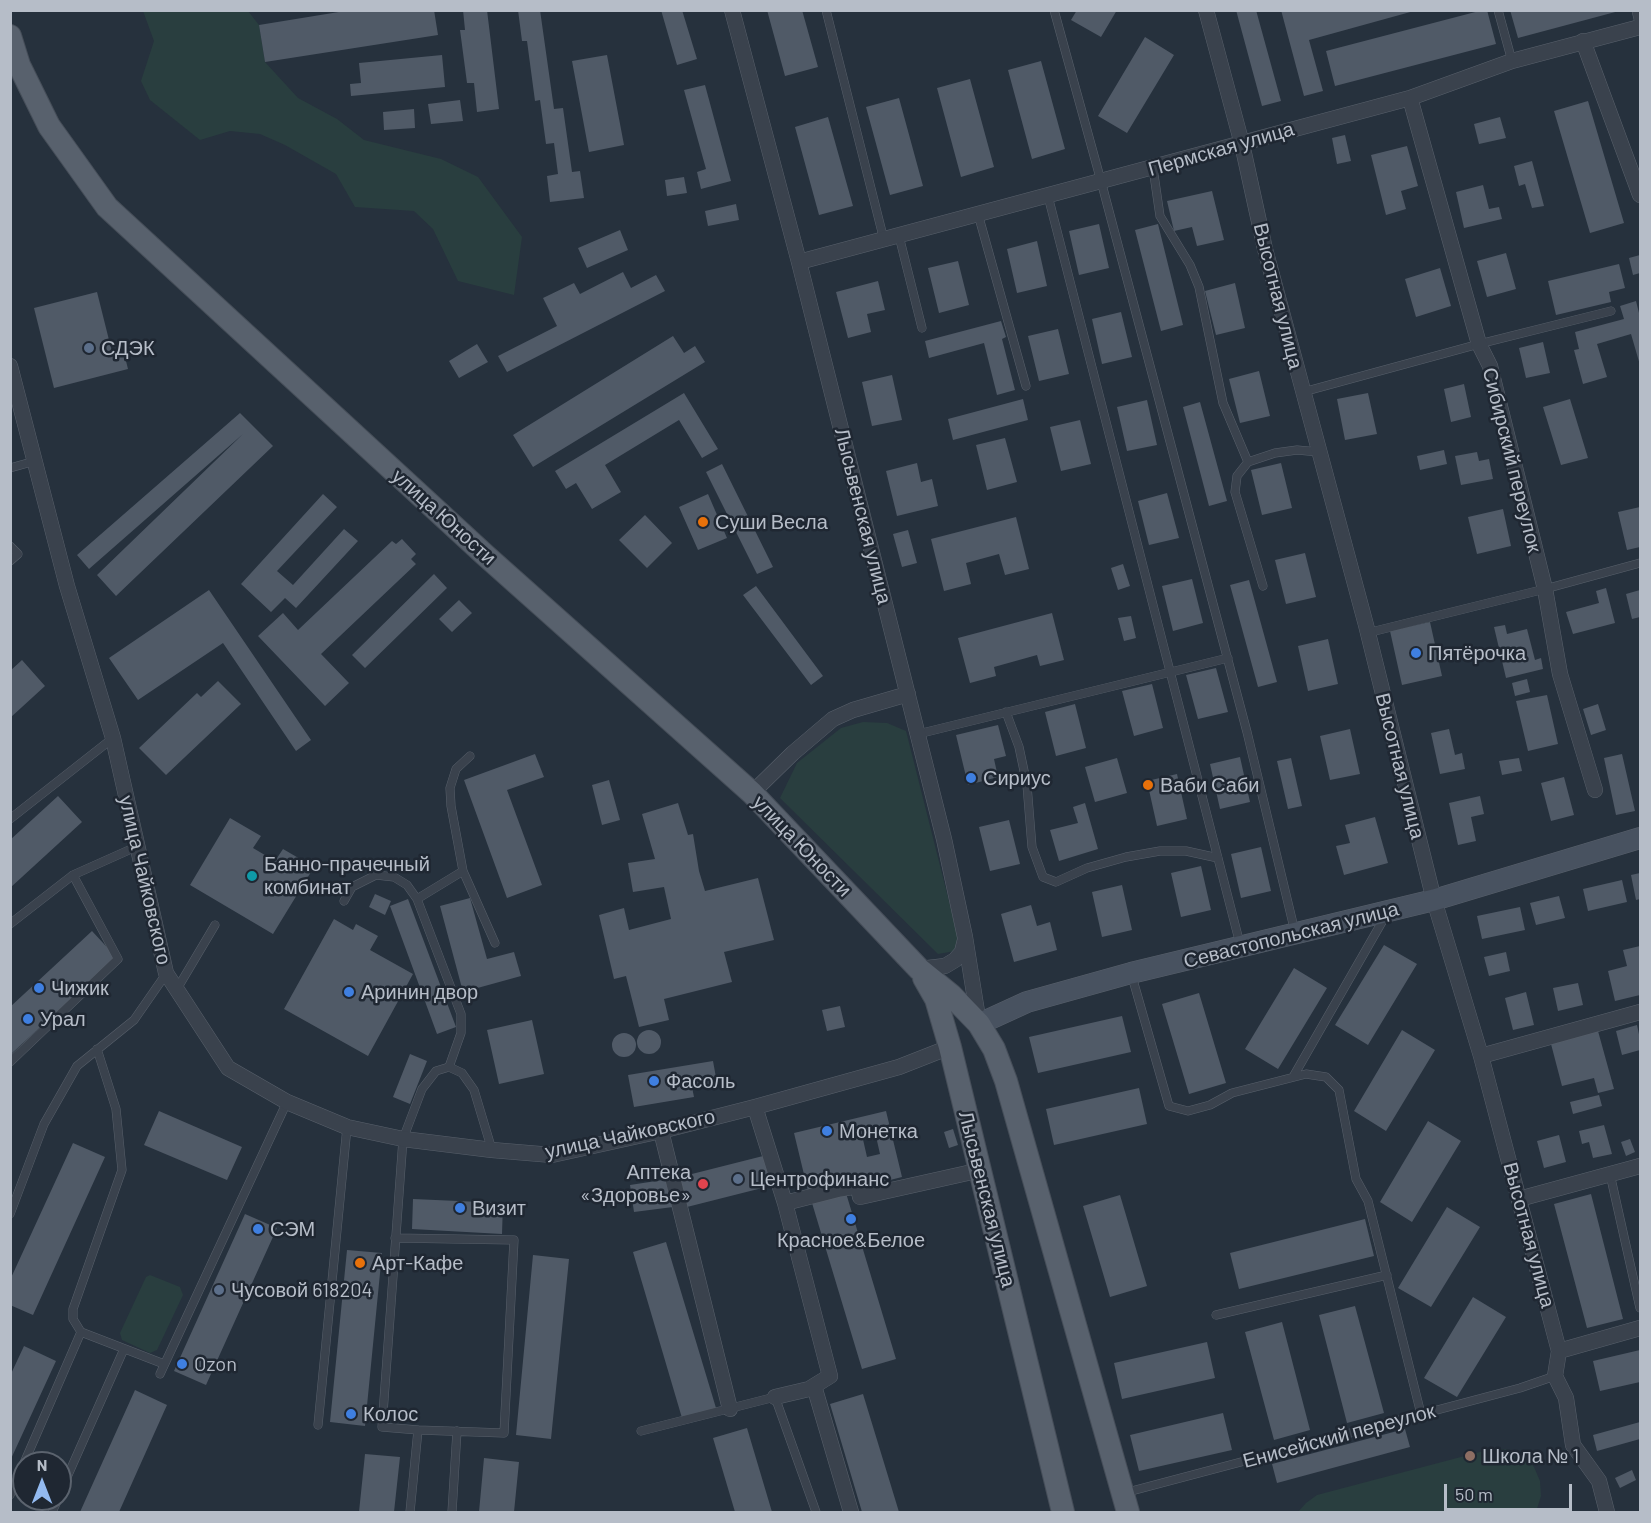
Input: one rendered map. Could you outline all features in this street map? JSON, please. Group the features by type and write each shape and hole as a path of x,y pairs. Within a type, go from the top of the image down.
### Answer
{"main road":[{"name":"улица Юности","path":"10,36 19,65 49,126 107,207 485,555 752,793 919,969"},
{"name":"Лысьвенская улица","path":"919,969 951,995 979,1024 994,1049 1006,1081 1125,1503"},
{"name":"Лысьвенская улица","path":"919,969 936,999 950,1047 1063,1512"},
{"name":"Севастопольская улица","path":"950,1047 979,1024"}],"street":[{"name":"Лысьвенская улица","path":"732,10 799,262 945,839 979,1024"},
{"name":"Высотная улица","path":"1206,10 1242,144 1265,249 1367,633 1434,900 1481,1056 1559,1352 1555,1376"},
{"name":"Пермская улица","path":"799,262 1410,99 1512,61 1640,27"},
{"path":"1583,41 1641,195"},
{"name":"Сибирский переулок","path":"1410,99 1479,344 1490,366 1545,589 1560,674 1595,790"},
{"name":"улица Чайковского","path":"10,366 67,585 113,738 166,973 228,1068 287,1102 347,1127 403,1139 552,1155 755,1107 899,1067 950,1047"},
{"path":"752,793 833,719 853,710 908,694"},
{"name":"Севастопольская улица","path":"979,1024 1027,1002 1241,946 1434,900 1641,838"},
{"path":"919,969 945,966 955,960 962,952 965,938"},
{"path":"1481,1056 1641,1012"},
{"path":"755,1107 785,1203 830,1376 809,1389 775,1397"},
{"path":"661,1131 730,1409"},
{"path":"1519,1198 1641,1166"},
{"path":"785,1203 858,1186 860,1197 981,1170"},
{"path":"1559,1352 1641,1328"},
{"path":"1555,1376 1566,1398 1574,1445 1599,1480 1607,1512"},
{"path":"814,1386 852,1512"}],"lane":[{"path":"826,10 891,238 921,328"},
{"path":"1054,10 1228,658 1296,933"},
{"path":"1498,10 1512,61"},
{"path":"1636,10 1640,27"},
{"path":"1153,168 1160,216 1190,265 1199,286 1223,403 1248,462"},
{"path":"1048,196 1241,946"},
{"path":"978,214 1026,386"},
{"path":"1303,392 1611,311"},
{"path":"1263,585 1235,492 1237,476 1248,462 1275,453 1297,450 1319,452"},
{"path":"10,468 35,461"},
{"path":"10,546 18,554 10,561"},
{"path":"1367,633 1641,563"},
{"path":"918,734 1228,658"},
{"path":"1006,712 1019,747 1027,785 1032,848 1043,878 1056,882 1087,868 1160,850 1186,851 1218,858"},
{"path":"10,819 113,738"},
{"path":"470,756 456,769 450,788 451,806 463,871 495,943"},
{"path":"10,924 73,875 138,846"},
{"path":"417,899 463,871"},
{"path":"10,1062 118,959 73,875"},
{"path":"344,901 352,887 376,875 394,877 401,881 407,885 417,899 461,1014 461,1033 449,1067"},
{"path":"1293,1077 1388,911"},
{"path":"176,991 215,925"},
{"path":"10,1214 44,1124 77,1066 134,1020 166,973"},
{"path":"1131,974 1169,1106 1188,1111 1210,1105 1232,1094 1306,1074 1326,1077 1339,1090 1356,1179 1368,1201 1421,1414"},
{"path":"98,1049 116,1109 122,1170 73,1309 73,1319 81,1332 165,1364"},
{"path":"395,1238 514,1240 504,1433 382,1427 395,1238 403,1139 422,1089 436,1071 449,1067 462,1073 474,1090 492,1150"},
{"path":"160,1374 287,1102"},
{"path":"318,1425 347,1127"},
{"path":"1610,1174 1641,1308"},
{"path":"1216,1315 1387,1275"},
{"path":"29,1451 81,1332"},
{"path":"72,1466 124,1349"},
{"name":"Енисейский переулок","path":"1125,1503 1555,1376"},
{"path":"641,1431 775,1397 816,1512"},
{"path":"410,1512 418,1430"},
{"path":"452,1512 457,1431"}],"green space":[{"path":"143,11 248,11 259,25 265,62 298,98 337,119 364,140 441,159 478,177 522,237 514,295 458,281 433,229 414,211 355,207 336,174 285,145 260,134 230,131 200,140 150,100 141,81 154,41"},
{"path":"863,722 887,723 906,731 958,937 955,951 938,954 780,798 797,763 841,728"},
{"path":"150,1275 180,1287 183,1295 157,1350 150,1353 122,1340 120,1333 146,1277"},
{"path":"1495,1448 1510,1450 1524,1456 1534,1467 1540,1481 1541,1496 1536,1512 1298,1512 1317,1495"}],"building":[{"path":"351,10 434,10 438,35 265,62 259,25"},
{"path":"463,10 487,10 499,109 477,112 474,83 467,83 460,30 465,30"},
{"path":"518,10 540,10 554,109 563,108 572,172 580,171 584,198 550,202 547,176 558,174 554,143 546,144 540,100 535,101 527,41 522,41"},
{"path":"661,10 682,10 697,59 677,65"},
{"path":"767,10 802,10 818,67 785,76"},
{"path":"1077,10 1117,10 1101,37 1071,20"},
{"path":"1236,10 1256,10 1281,101 1262,106"},
{"path":"1281,10 1414,11 1309,40 1323,91 1304,96"},
{"path":"1487,10 1496,44 1335,86 1326,51"},
{"path":"1510,10 1619,10 1619,11 1518,38"},
{"path":"1145,37 1174,55 1127,133 1098,116"},
{"path":"442,55 445,87 351,96 350,84 361,83 359,63"},
{"path":"607,55 624,145 589,152 572,61"},
{"path":"1041,61 1065,149 1032,159 1008,70"},
{"path":"970,79 994,167 961,177 937,88"},
{"path":"705,85 731,181 701,189 697,172 706,169 684,90"},
{"path":"899,98 923,186 890,195 866,107"},
{"path":"460,100 463,121 431,124 428,104"},
{"path":"1588,101 1624,223 1590,233 1554,111"},
{"path":"414,109 415,128 384,130 383,112"},
{"path":"828,117 853,206 819,215 795,127"},
{"path":"1500,117 1506,138 1479,144 1474,124"},
{"path":"1345,135 1351,161 1337,164 1332,138"},
{"path":"1407,146 1418,186 1401,191 1406,209 1386,215 1371,155"},
{"path":"1532,161 1544,206 1532,208 1525,184 1519,186 1514,166"},
{"path":"684,177 687,193 667,196 665,180"},
{"path":"1483,185 1489,209 1499,207 1502,219 1464,228 1456,192"},
{"path":"1212,191 1224,240 1197,246 1192,227 1174,231 1167,201"},
{"path":"736,204 739,220 708,226 705,211"},
{"path":"1099,224 1109,268 1079,275 1069,231"},
{"path":"1158,224 1183,325 1161,331 1135,230"},
{"path":"620,230 628,250 587,268 578,248"},
{"path":"1037,241 1047,286 1017,293 1007,249"},
{"path":"1506,253 1516,289 1487,297 1477,261"},
{"path":"1640,255 1640,273 1633,275 1629,258"},
{"path":"958,261 969,305 939,313 928,268"},
{"path":"1619,264 1625,288 1609,292 1611,302 1556,315 1548,281"},
{"path":"1440,268 1451,306 1416,317 1405,279"},
{"path":"623,272 631,288 656,275 665,291 507,372 498,356 557,326 543,298 574,283 580,294"},
{"path":"878,281 885,310 867,314 871,332 848,338 836,292"},
{"path":"1235,283 1245,328 1216,335 1205,291"},
{"path":"97,292 112,352 123,349 128,369 54,388 34,308"},
{"path":"1636,301 1640,317 1640,365 1631,334 1597,344 1607,377 1583,384 1574,350 1579,349 1575,332 1624,319 1620,306"},
{"path":"1121,312 1132,357 1102,364 1092,319"},
{"path":"1001,321 1006,337 1002,339 1015,390 997,395 984,343 929,358 925,341"},
{"path":"1058,329 1069,374 1039,381 1028,336"},
{"path":"673,336 684,353 695,346 705,362 533,467 513,435"},
{"path":"1543,342 1550,373 1526,378 1519,348"},
{"path":"477,344 488,362 459,378 449,361"},
{"path":"1259,371 1270,416 1240,423 1229,379"},
{"path":"892,375 902,420 872,426 862,382"},
{"path":"1464,384 1471,417 1451,422 1444,389"},
{"path":"684,393 718,449 702,458 679,420 605,465 621,492 592,509 576,483 566,489 555,471"},
{"path":"1368,393 1377,434 1345,440 1337,399"},
{"path":"1023,399 1028,420 953,440 948,419"},
{"path":"1570,399 1588,458 1561,465 1543,407"},
{"path":"1147,400 1157,445 1127,451 1117,407"},
{"path":"1200,402 1227,501 1209,506 1183,407"},
{"path":"240,413 273,446 116,596 97,575 243,434 89,569 77,555"},
{"path":"1080,420 1091,464 1061,471 1050,427"},
{"path":"1005,438 1017,482 987,490 976,445"},
{"path":"1444,450 1447,464 1420,470 1417,456"},
{"path":"1477,452 1479,461 1489,459 1493,479 1461,485 1455,456"},
{"path":"917,463 921,482 932,479 938,506 897,516 886,471"},
{"path":"1281,463 1292,508 1262,515 1251,470"},
{"path":"722,464 773,567 757,574 706,472"},
{"path":"1167,493 1179,538 1149,545 1138,501"},
{"path":"323,494 337,507 277,571 293,585 344,529 358,541 296,608 285,598 271,612 241,584"},
{"name":"Суши Весла","path":"708,494 727,538 698,550 679,507"},
{"path":"1640,507 1640,547 1627,550 1618,512"},
{"path":"1503,509 1511,546 1477,554 1468,517"},
{"path":"645,515 672,543 647,568 619,540"},
{"path":"1016,517 1029,569 1005,575 999,554 966,563 971,584 944,591 931,539"},
{"path":"908,530 917,563 902,567 893,534"},
{"path":"402,539 416,554 411,559 416,564 321,654 349,683 325,706 258,636 283,613 298,630 392,541 396,544"},
{"path":"1305,553 1316,597 1286,604 1275,560"},
{"path":"1123,564 1130,586 1118,590 1111,568"},
{"path":"434,574 447,588 365,668 352,655"},
{"path":"1192,579 1203,623 1173,631 1162,586"},
{"path":"1249,580 1277,682 1258,687 1230,585"},
{"path":"756,586 823,676 811,685 743,595"},
{"path":"1606,588 1615,623 1573,634 1566,612 1599,603 1596,591"},
{"path":"209,590 311,740 296,751 223,643 138,700 109,658"},
{"path":"1640,590 1640,617 1632,619 1626,594"},
{"path":"459,600 472,613 452,632 439,619"},
{"path":"1052,613 1064,660 1040,666 1037,655 994,667 996,676 970,683 958,638"},
{"path":"1131,616 1136,638 1124,641 1118,618"},
{"name":"Пятёрочка","path":"1430,622 1442,676 1402,685 1390,631"},
{"path":"1505,625 1507,634 1527,629 1535,660 1541,658 1543,669 1506,678 1494,627"},
{"path":"1328,639 1338,684 1308,691 1298,646"},
{"path":"22,660 45,686 10,718 10,671"},
{"path":"1216,668 1228,712 1198,719 1186,675"},
{"path":"1527,679 1530,692 1515,696 1512,683"},
{"path":"218,681 241,704 166,775 139,748 197,693 201,697"},
{"path":"1152,684 1163,728 1134,736 1122,691"},
{"path":"1547,695 1558,744 1528,751 1516,701"},
{"path":"1075,704 1086,748 1056,756 1045,712"},
{"path":"1598,704 1606,730 1591,735 1583,709"},
{"path":"998,725 1006,756 994,759 998,777 968,785 956,735"},
{"path":"1350,729 1360,774 1330,780 1320,736"},
{"path":"1449,729 1455,755 1462,753 1465,769 1440,774 1431,733"},
{"path":"535,754 544,777 507,790 542,885 507,898 464,780"},
{"path":"1622,754 1635,811 1616,815 1604,758"},
{"path":"1240,757 1250,802 1220,809 1210,764"},
{"path":"1117,758 1127,793 1095,802 1085,767"},
{"path":"1291,758 1302,806 1288,809 1277,761"},
{"path":"1519,758 1522,771 1502,775 1499,761"},
{"path":"1177,774 1187,819 1157,826 1147,781"},
{"path":"1564,777 1574,815 1551,821 1541,783"},
{"path":"609,780 620,820 602,825 592,785"},
{"path":"58,796 82,822 10,888 10,840"},
{"path":"1480,796 1484,814 1471,817 1476,841 1458,845 1449,803"},
{"path":"678,803 688,835 693,834 705,891 758,878 774,940 724,952 732,982 664,999 669,1020 639,1027 626,976 614,979 599,915 624,908 629,930 671,919 664,887 633,892 628,863 655,859 642,814"},
{"path":"1085,803 1098,849 1059,861 1050,830 1078,823 1073,807"},
{"path":"1375,817 1388,863 1344,875 1336,846 1350,843 1345,825"},
{"name":"Банно-прачечный комбинат","path":"230,818 261,836 253,848 275,861 283,849 314,867 273,934 190,885"},
{"path":"1009,820 1020,864 990,871 979,827"},
{"path":"1261,847 1271,891 1241,898 1231,854"},
{"path":"1201,866 1211,910 1181,917 1171,873"},
{"path":"1640,873 1640,899 1636,900 1631,875"},
{"path":"1622,880 1627,902 1588,911 1583,889"},
{"path":"1122,885 1132,930 1102,937 1092,892"},
{"path":"375,894 391,901 385,915 369,907"},
{"path":"1559,896 1565,918 1536,925 1530,903"},
{"path":"470,898 487,959 514,952 521,976 463,992 440,906"},
{"path":"408,899 456,1027 437,1034 390,906"},
{"path":"1031,905 1037,926 1050,922 1057,950 1014,962 1001,914"},
{"path":"1520,907 1525,930 1482,939 1477,916"},
{"name":"Аринин двор","path":"334,919 353,930 356,924 378,936 370,950 413,974 368,1056 284,1009"},
{"path":"92,931 116,957 10,1055 10,1007"},
{"path":"1384,945 1417,964 1368,1045 1335,1025"},
{"path":"1640,946 1640,995 1615,1001 1608,971 1627,966 1623,950"},
{"path":"1506,952 1510,971 1489,976 1484,957"},
{"path":"1294,968 1327,988 1278,1069 1245,1049"},
{"path":"1578,983 1583,1005 1558,1011 1553,988"},
{"path":"1526,992 1534,1025 1513,1030 1505,998"},
{"path":"1199,993 1226,1083 1189,1094 1162,1004"},
{"path":"840,1006 845,1027 827,1031 822,1010"},
{"path":"1122,1016 1131,1052 1038,1073 1029,1037"},
{"path":"532,1020 544,1074 499,1084 487,1030"},
{"path":"1637,1025 1640,1050 1622,1055 1616,1031"},
{"path":"649,1030 657,1034 661,1042 657,1050 649,1054 641,1050 637,1042 641,1034"},
{"path":"1402,1030 1435,1050 1386,1131 1354,1111"},
{"path":"1598,1031 1614,1089 1598,1093 1594,1078 1562,1086 1551,1044"},
{"path":"624,1033 632,1037 636,1045 632,1053 624,1057 616,1053 612,1045 616,1037"},
{"path":"410,1054 427,1061 410,1104 393,1097"},
{"path":"713,1061 717,1083 692,1087 694,1097 634,1107 628,1075"},
{"path":"1139,1088 1147,1124 1054,1145 1046,1109"},
{"path":"1599,1095 1602,1106 1573,1114 1570,1102"},
{"path":"159,1111 242,1147 227,1180 144,1145"},
{"path":"886,1111 902,1177 874,1184 872,1175 808,1191 794,1133","holes":["875,1132 880,1154 867,1157 862,1135"]},
{"path":"1428,1121 1461,1141 1412,1222 1380,1202"},
{"path":"1604,1125 1612,1154 1593,1158 1589,1142 1582,1144 1579,1131"},
{"path":"953,1129 958,1145 949,1148 944,1132"},
{"path":"1559,1135 1566,1162 1544,1168 1537,1141"},
{"path":"1630,1139 1635,1152 1626,1156 1621,1142"},
{"path":"73,1143 105,1157 33,1315 10,1305 10,1280"},
{"path":"767,1155 774,1185 687,1207 680,1177"},
{"path":"669,1179 673,1207 634,1212 630,1185"},
{"path":"846,1193 896,1359 862,1369 812,1203"},
{"path":"1591,1194 1623,1319 1587,1328 1554,1204"},
{"path":"1120,1195 1147,1286 1110,1297 1083,1206"},
{"path":"413,1199 503,1203 502,1234 412,1229"},
{"path":"1447,1207 1480,1227 1431,1307 1398,1288"},
{"path":"245,1214 277,1228 206,1385 174,1371"},
{"path":"1365,1219 1374,1256 1239,1289 1230,1253"},
{"path":"666,1242 716,1408 682,1418 633,1252"},
{"path":"347,1250 382,1253 365,1426 330,1422"},
{"path":"533,1255 569,1259 551,1439 516,1435"},
{"path":"1473,1297 1506,1317 1457,1397 1424,1378"},
{"path":"1355,1306 1384,1413 1347,1423 1319,1315"},
{"path":"1282,1322 1310,1430 1274,1440 1245,1332"},
{"path":"1207,1342 1215,1378 1122,1399 1114,1363"},
{"path":"24,1346 56,1361 15,1451 12,1451 10,1461 10,1376"},
{"path":"1640,1350 1640,1382 1600,1391 1593,1361"},
{"path":"135,1390 167,1405 119,1512 80,1512"},
{"path":"863,1394 899,1512 862,1512 830,1404"},
{"path":"1223,1413 1232,1450 1139,1471 1130,1435"},
{"path":"1640,1422 1640,1439 1597,1451 1593,1435"},
{"path":"747,1428 772,1512 735,1512 713,1438"},
{"path":"1405,1429 1410,1447 1277,1483 1272,1464"},
{"path":"365,1454 400,1457 394,1512 359,1512"},
{"path":"484,1458 519,1462 514,1512 479,1512"},
{"path":"1632,1470 1636,1480 1620,1488 1615,1478"}],"place":[{"name":"СДЭК","path":"89,348"},
{"name":"Суши Весла","path":"703,522"},
{"name":"Пятёрочка","path":"1416,653"},
{"name":"Сириус","path":"971,778"},
{"name":"Ваби Саби","path":"1148,785"},
{"name":"Банно-прачечный комбинат","path":"252,876"},
{"name":"Чижик","path":"39,988"},
{"name":"Аринин двор","path":"349,992"},
{"name":"Урал","path":"28,1019"},
{"name":"Фасоль","path":"654,1081"},
{"name":"Монетка","path":"827,1131"},
{"name":"Центрофинанс","path":"738,1179"},
{"name":"Аптека «Здоровье»","path":"703,1184"},
{"name":"Визит","path":"460,1208"},
{"name":"Красное&Белое","path":"851,1219"},
{"name":"СЭМ","path":"258,1229"},
{"name":"Арт-Кафе","path":"360,1263"},
{"name":"Чусовой 618204","path":"219,1290"},
{"name":"Ozon","path":"182,1364"},
{"name":"Колос","path":"351,1414"},
{"name":"Школа № 1","path":"1470,1456"}]}
